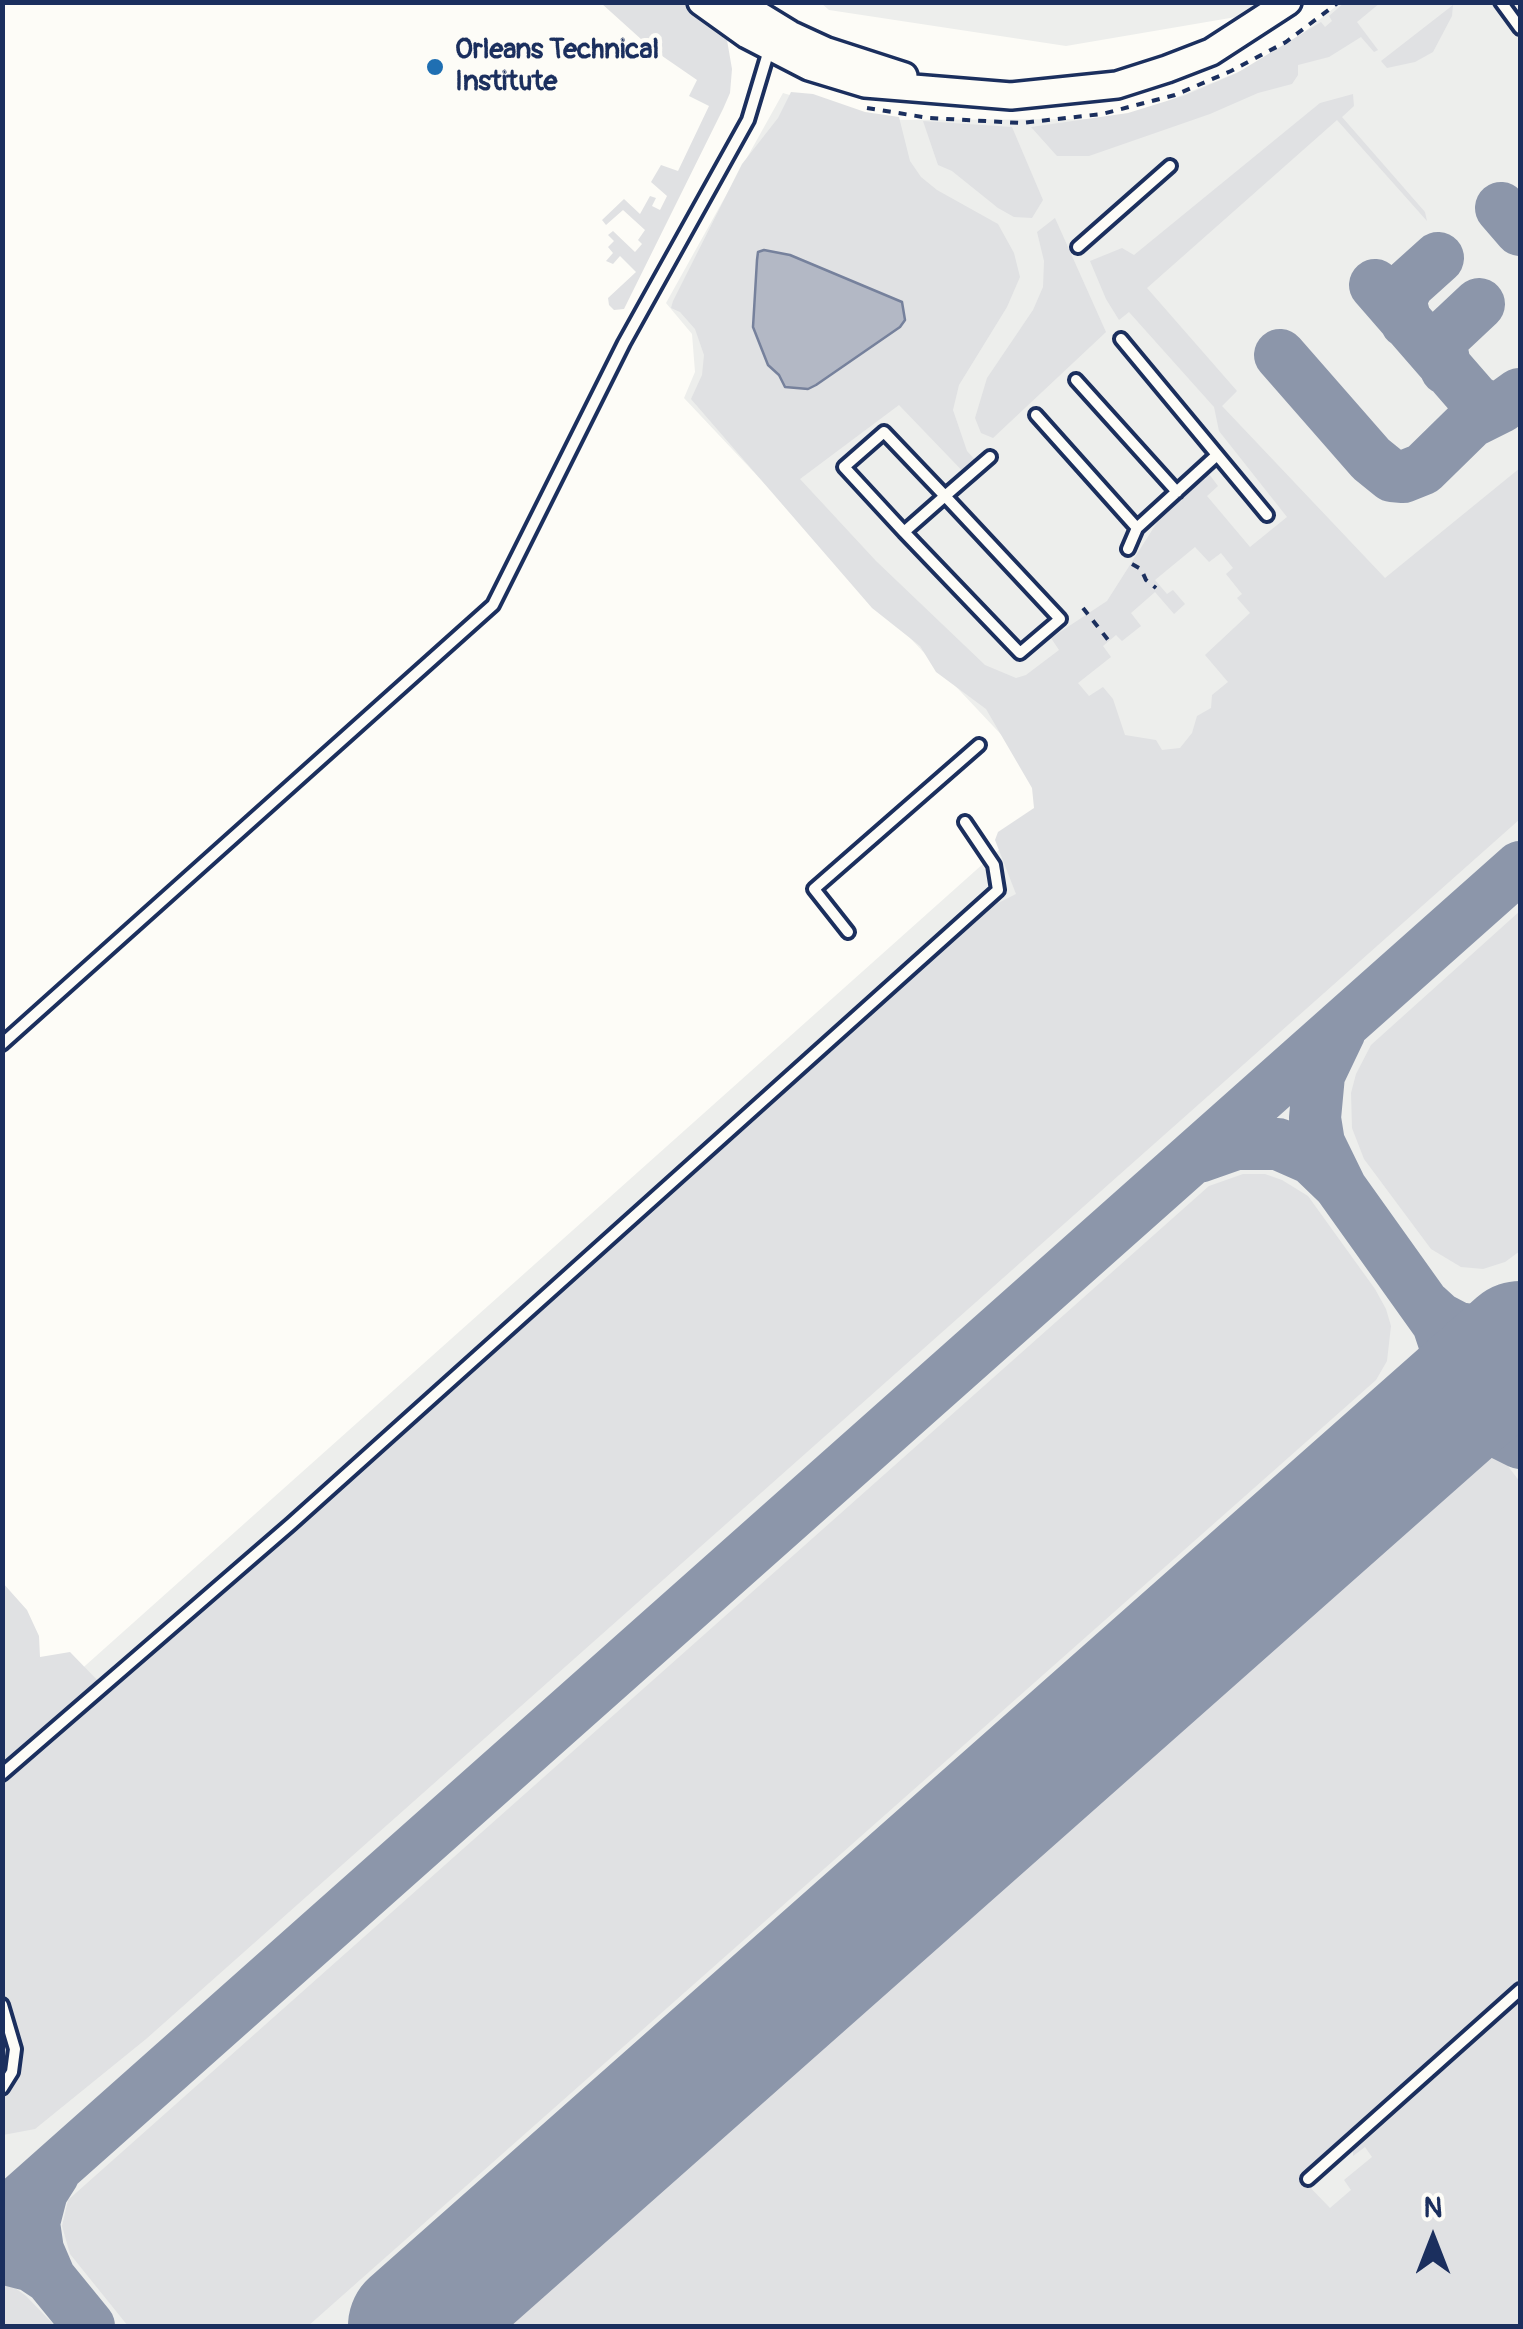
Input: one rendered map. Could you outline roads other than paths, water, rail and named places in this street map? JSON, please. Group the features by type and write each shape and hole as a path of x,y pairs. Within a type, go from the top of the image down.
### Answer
{"street":[{"path":"701,2 761,24 808,67 865,84 1011,96 1117,85 1211,52 1288,2"}],"lane":[{"path":"1500,2 1520,28"},
{"path":"2,1044 493,605 624,343 748,120 761,24"},
{"path":"1078,247 1170,166"},
{"path":"1121,339 1266,516"},
{"path":"1076,380 1176,492"},
{"path":"1036,416 1138,528"},
{"path":"884,432 1060,619 1020,653 904,532 844,466 884,432"},
{"path":"1126,554 1138,528 1217,455"},
{"path":"904,532 990,457"},
{"path":"848,932 814,889 979,744"},
{"path":"2,1774 291,1524 998,890 994,865 965,822"},
{"path":"1308,2178 1520,1990"},
{"path":"2,2005 15,2050 12,2072 2,2088"}],"place":[{"name":"Orleans Technical Institute","path":"435,67"}]}
